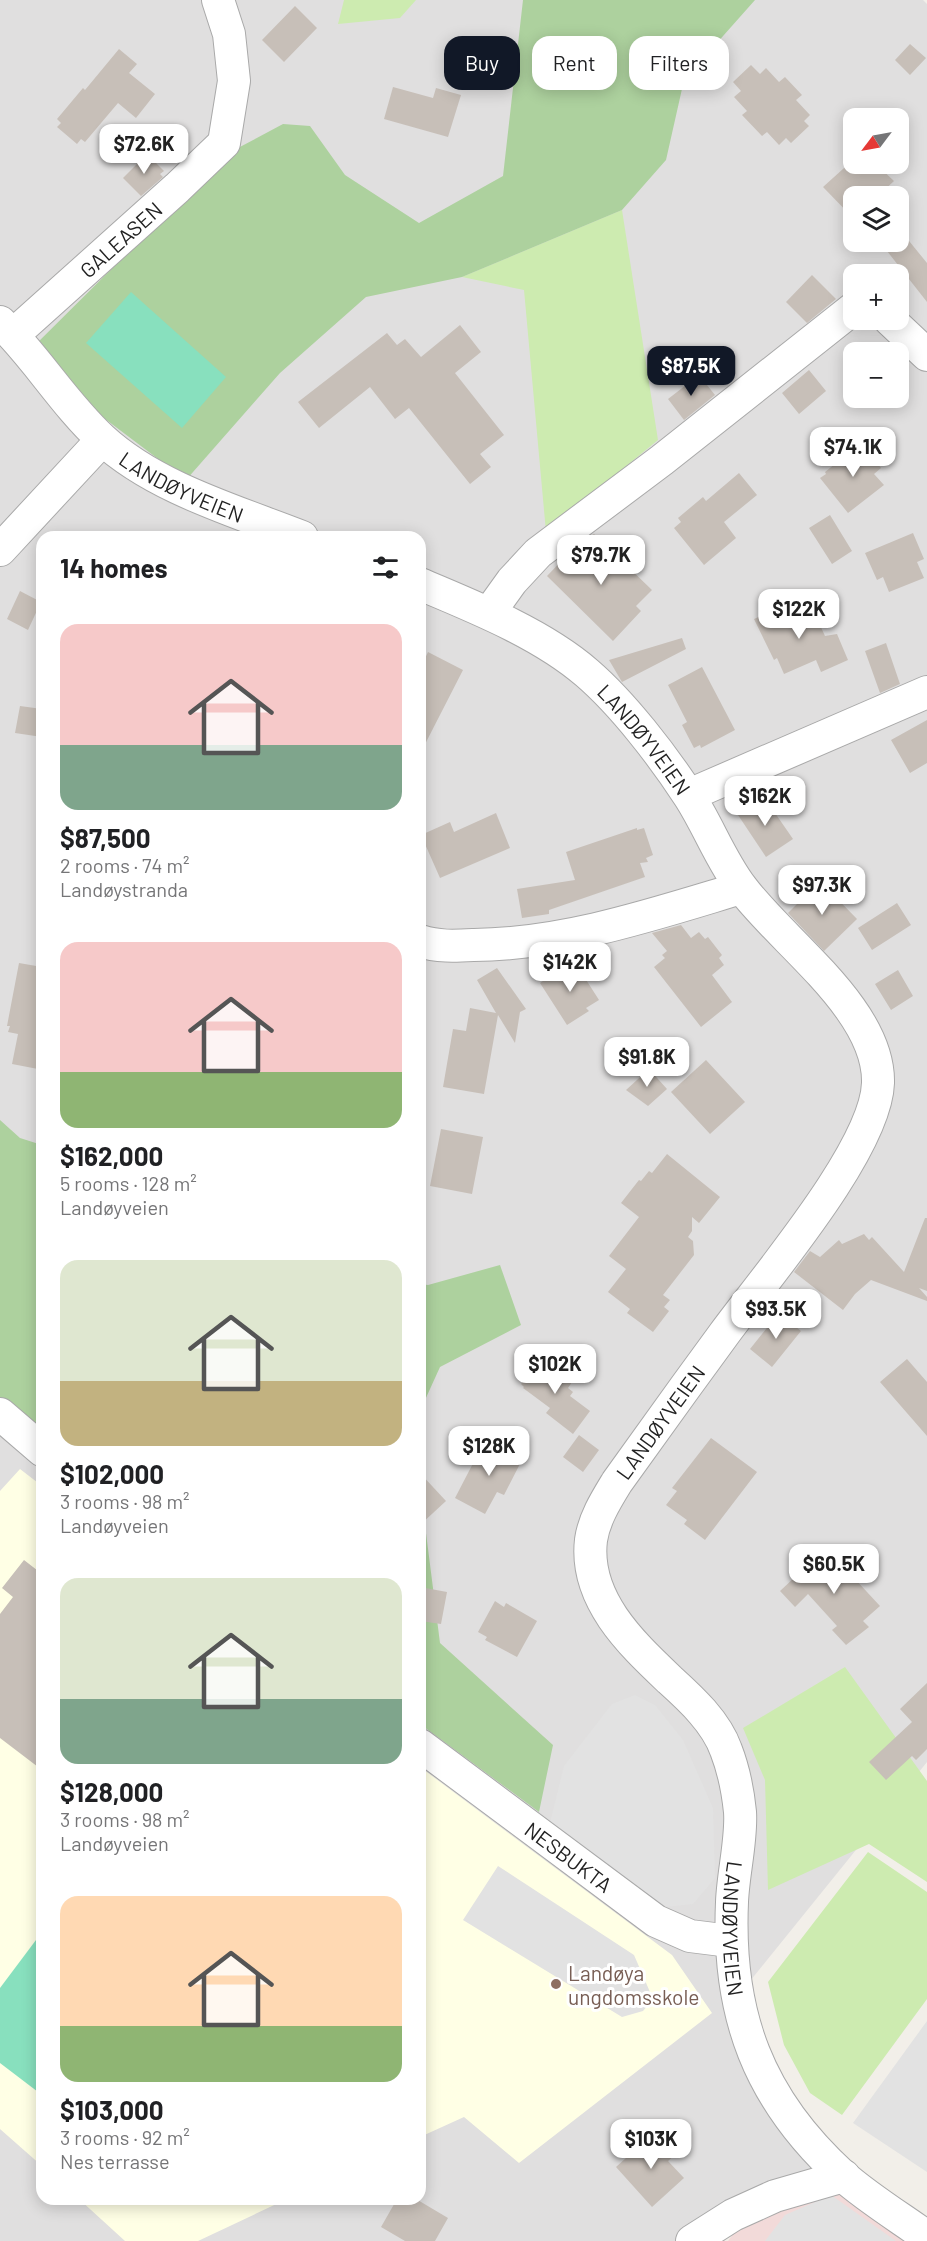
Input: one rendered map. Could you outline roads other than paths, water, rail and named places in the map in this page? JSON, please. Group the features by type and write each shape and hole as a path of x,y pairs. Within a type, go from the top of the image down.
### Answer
{"street":[{"name":"GALEASEN","path":"7,328 177,188 224,143 234,81 229,34 218,0"},
{"path":"489,613 538,553 662,460 843,317"},
{"name":"LANDØYVEIEN","path":"7,328 62,398 102,440 136,467 197,495 287,531"},
{"path":"901,330 927,355"},
{"name":"LANDØYVEIEN","path":"0,550 102,440"},
{"name":"LANDØYVEIEN","path":"426,587 489,613 555,650 587,673 618,705 646,738 688,795 741,888 832,986 862,1027 874,1051 878,1084 871,1117 850,1158 811,1218 617,1482 600,1511 591,1539 591,1562 596,1588 615,1623 643,1654 692,1701 718,1734 726,1750 740,1813 730,1941 738,2006 753,2055 773,2094 803,2136 844,2176 927,2237"},
{"path":"688,795 927,692"},
{"path":"426,943 434,946 501,945 540,940 607,927 741,888"},
{"path":"0,1414 36,1445"},
{"name":"NESBUKTA","path":"426,1749 656,1921 690,1936 730,1941"},
{"path":"692,2241 732,2216 775,2196 844,2176"}],"place":[{"name":"Landøya ungdomsskole","path":"556,1984"}]}
